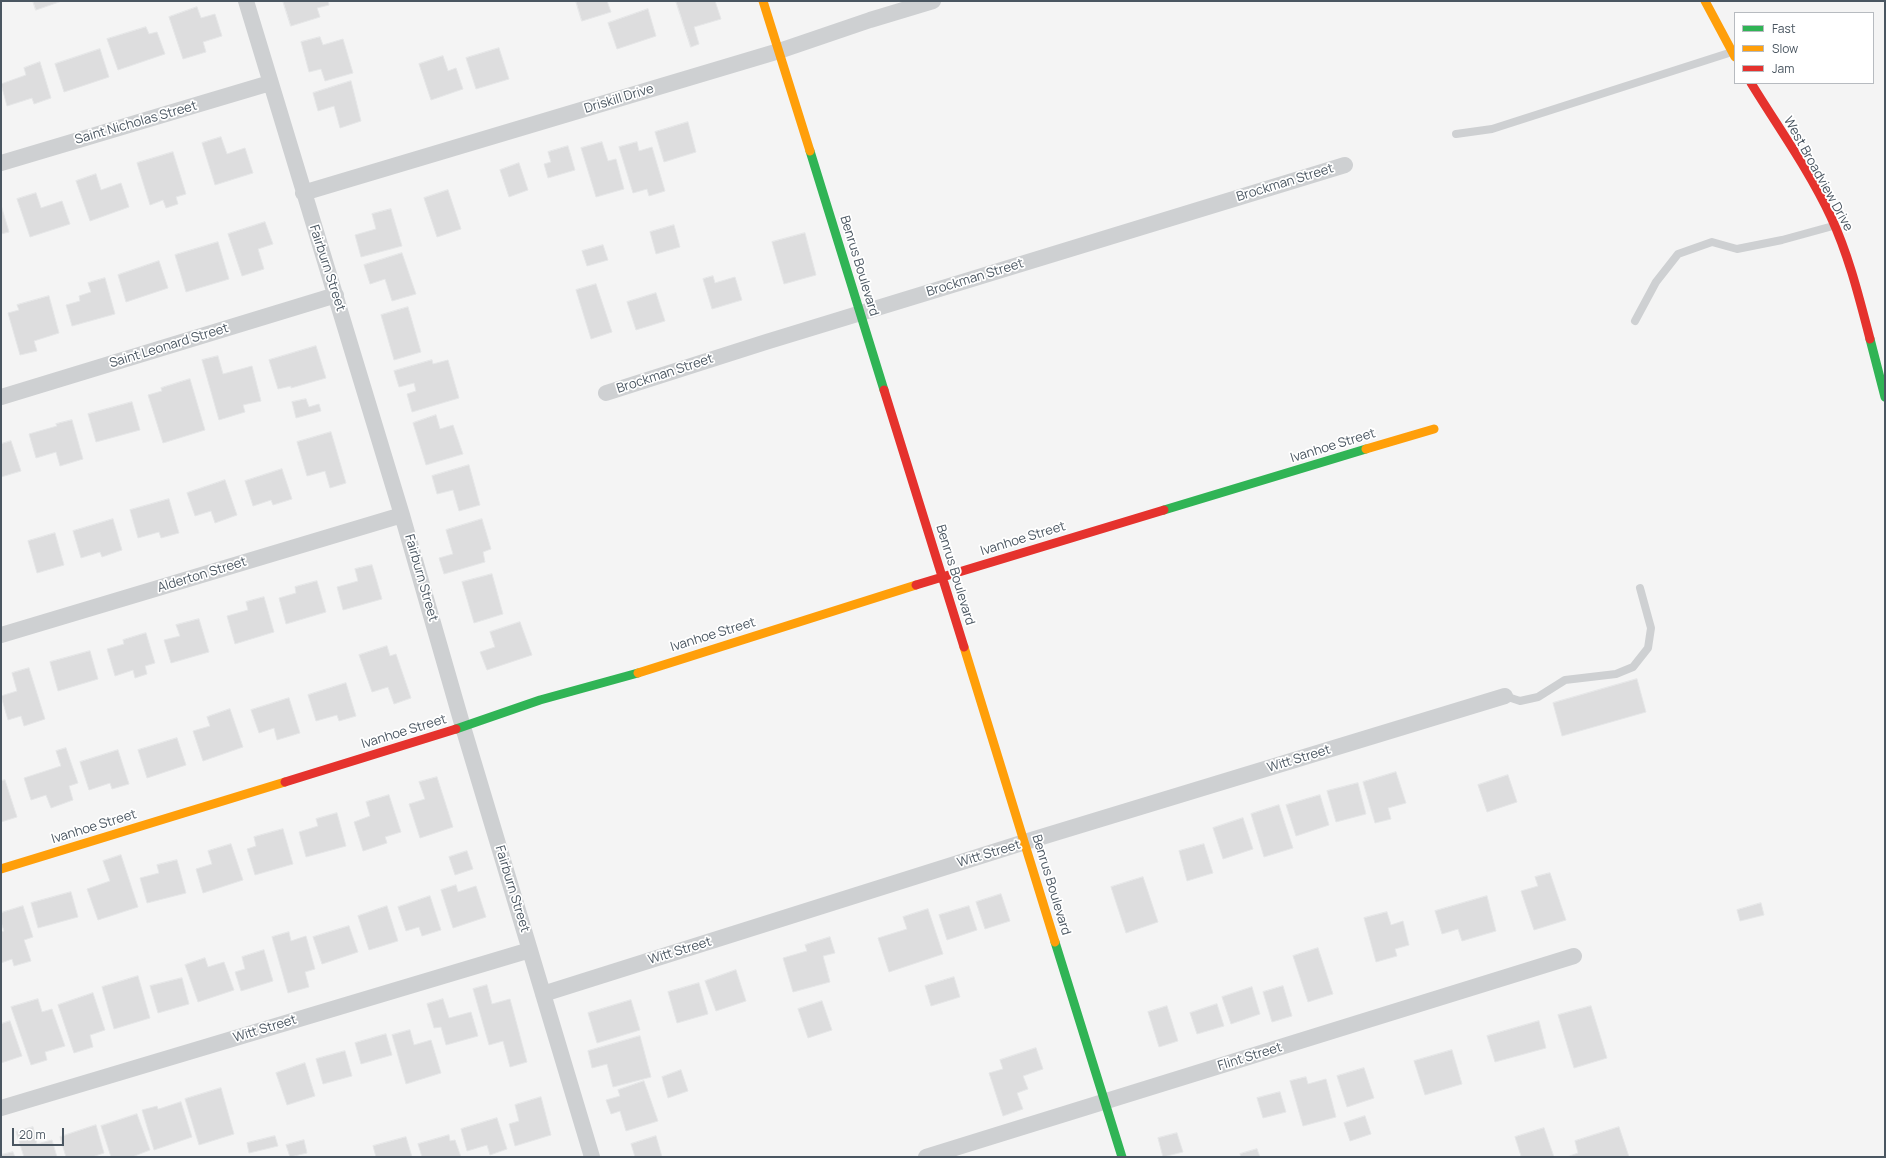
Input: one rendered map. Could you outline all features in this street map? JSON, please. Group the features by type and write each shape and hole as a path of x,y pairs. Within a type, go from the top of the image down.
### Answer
{"street":[{"name":"Fairburn Street","path":"246,1 402,516 463,727 592,1157"},
{"name":"Benrus Boulevard","path":"764,1 1122,1157"},
{"name":"Driskill Drive","path":"303,193 779,51 870,20 933,1"},
{"path":"1705,1 1716,24 1734,54"},
{"name":"Saint Nicholas Street","path":"1,163 270,83"},
{"name":"West Broadview Drive","path":"1752,84 1798,159 1834,226 1846,258 1885,397"},
{"name":"Brockman Street","path":"606,393 860,313 1345,165"},
{"name":"Saint Leonard Street","path":"1,397 336,296"},
{"name":"Ivanhoe Street","path":"1,869 463,727 540,700 625,677 942,577 1434,429"},
{"name":"Alderton Street","path":"1,635 402,516"},
{"name":"Witt Street","path":"543,994 1025,842 1505,696"},
{"name":"Witt Street","path":"1,1108 530,950"},
{"name":"Flint Street","path":"926,1157 1574,956"}],"lane":[{"path":"1456,134 1492,129 1734,54"},
{"path":"1635,321 1656,282 1678,254 1712,242 1737,249 1782,240 1834,226"},
{"path":"1505,696 1520,701 1538,697 1565,680 1616,674 1633,667 1648,648 1651,628 1640,588"}],"building":[{"path":"33,1 62,1 36,10"},
{"path":"283,1 328,1 329,5 317,8 320,17 291,26"},
{"path":"576,1 607,1 611,12 582,21"},
{"path":"676,1 715,1 721,19 694,27 699,44 691,47"},
{"path":"197,7 201,18 215,14 222,36 203,42 206,52 183,59 169,17"},
{"path":"648,9 656,36 617,49 608,23"},
{"path":"146,27 149,34 157,32 165,54 118,70 107,39"},
{"path":"320,37 323,45 343,39 353,73 325,81 321,69 309,72 301,42"},
{"path":"499,48 509,79 476,89 466,58"},
{"path":"100,49 109,77 64,92 55,64"},
{"path":"443,56 448,71 456,68 463,89 431,100 419,64"},
{"path":"40,62 51,98 34,104 32,98 7,106 1,84 26,75 24,68"},
{"path":"351,81 361,121 340,128 334,106 318,111 313,93"},
{"path":"688,122 696,152 664,162 655,132"},
{"path":"221,137 227,154 245,148 253,173 215,185 202,143"},
{"path":"602,142 608,161 616,159 624,189 596,197 581,148"},
{"path":"637,142 639,151 652,147 665,191 649,196 647,189 633,193 619,147"},
{"path":"568,146 575,170 548,178 544,164 551,162 548,152"},
{"path":"173,152 186,194 176,197 178,204 166,208 163,200 150,205 137,163"},
{"path":"519,163 528,190 509,197 500,170"},
{"path":"96,174 101,190 121,183 129,207 90,221 76,181"},
{"path":"448,190 461,229 437,237 424,198"},
{"path":"36,193 41,208 62,201 70,224 30,237 17,199"},
{"path":"1,205 9,232 1,234"},
{"path":"391,209 402,246 361,257 355,235 376,229 372,214"},
{"path":"265,222 273,244 258,249 264,269 242,276 228,234"},
{"path":"674,225 680,247 656,254 650,232"},
{"path":"805,233 816,275 784,284 772,242"},
{"path":"218,242 229,279 186,292 175,255"},
{"path":"603,245 608,260 587,266 582,251"},
{"path":"402,253 416,294 392,301 385,279 370,284 364,265"},
{"path":"159,261 168,288 126,302 118,275"},
{"path":"713,276 715,283 735,277 742,300 712,309 703,279"},
{"path":"105,278 115,314 72,326 66,305 80,301 79,296 91,292 88,283"},
{"path":"596,284 612,332 591,339 576,290"},
{"path":"656,293 665,321 636,330 627,302"},
{"path":"49,296 59,333 34,341 37,351 20,355 8,313 19,310 17,305"},
{"path":"408,307 421,352 394,360 381,315"},
{"path":"316,346 326,378 291,388 291,386 278,389 269,360"},
{"path":"218,356 223,374 252,366 261,401 243,405 245,412 219,420 202,360"},
{"path":"432,360 433,364 448,360 459,398 412,412 407,394 416,391 414,383 399,387 394,371"},
{"path":"190,379 205,430 163,443 148,395 162,391 161,388"},
{"path":"306,399 309,407 319,404 321,411 296,418 292,402"},
{"path":"132,402 140,430 96,442 88,414"},
{"path":"436,415 440,429 453,425 463,454 426,465 413,423"},
{"path":"72,420 83,459 60,466 56,452 36,458 29,434"},
{"path":"331,432 346,483 330,488 325,471 307,476 297,442"},
{"path":"11,441 21,471 1,477 1,444"},
{"path":"469,465 480,505 459,511 453,490 437,494 432,476"},
{"path":"282,469 292,499 273,505 271,500 253,506 245,481"},
{"path":"225,480 237,515 215,523 211,511 195,516 187,493"},
{"path":"169,499 179,533 161,538 159,532 138,538 130,510"},
{"path":"113,519 122,550 102,557 100,552 81,558 73,531"},
{"path":"482,519 491,549 483,552 485,562 444,574 439,558 453,554 446,530"},
{"path":"55,533 64,565 37,573 28,541"},
{"path":"372,565 382,599 343,610 337,587 358,581 355,569"},
{"path":"492,574 503,614 474,623 462,582"},
{"path":"317,581 326,612 286,624 279,598 296,593 295,587"},
{"path":"264,597 274,632 235,644 227,616 248,610 246,602"},
{"path":"199,619 209,652 171,663 164,640 180,636 176,625"},
{"path":"520,622 532,655 487,670 480,652 495,647 490,632"},
{"path":"146,633 155,663 145,666 147,674 135,678 133,670 115,676 107,649 124,644 123,640"},
{"path":"387,646 390,656 396,654 411,698 394,704 388,687 372,692 359,655"},
{"path":"90,651 98,679 58,691 50,662"},
{"path":"29,668 45,719 24,726 21,716 8,720 1,696 17,691 12,673"},
{"path":"1637,679 1646,712 1562,736 1553,703"},
{"path":"346,683 356,716 339,721 337,715 316,721 308,695"},
{"path":"289,698 300,733 277,740 274,728 259,733 251,710"},
{"path":"230,709 243,747 203,761 193,731 210,726 207,717"},
{"path":"177,738 186,765 147,778 138,750"},
{"path":"66,748 78,783 69,786 73,800 51,808 46,795 31,800 24,778 61,766 56,751"},
{"path":"118,750 129,784 112,789 110,783 89,790 80,762"},
{"path":"1396,772 1406,803 1388,808 1391,819 1375,823 1363,782"},
{"path":"1508,775 1517,802 1487,812 1478,785"},
{"path":"437,777 453,827 420,838 409,804 425,799 419,782"},
{"path":"5,780 17,817 1,822 1,781"},
{"path":"1358,783 1366,814 1336,822 1327,791"},
{"path":"389,795 401,832 385,837 387,843 363,851 354,822 370,816 366,802"},
{"path":"1320,795 1329,825 1296,836 1286,805"},
{"path":"1279,805 1293,848 1264,857 1251,814"},
{"path":"337,813 346,846 306,857 299,832 318,826 316,819"},
{"path":"1243,818 1253,849 1223,859 1213,828"},
{"path":"283,829 293,864 255,875 247,849 256,846 254,837"},
{"path":"231,844 243,880 203,893 196,869 212,864 208,851"},
{"path":"1204,844 1213,873 1187,881 1179,851"},
{"path":"467,851 473,869 455,875 449,857"},
{"path":"121,855 138,907 98,920 87,889 110,881 103,861"},
{"path":"177,860 186,893 147,903 140,878 159,873 157,865"},
{"path":"1550,873 1566,920 1534,930 1521,891 1538,886 1535,877"},
{"path":"1143,877 1158,922 1126,933 1111,887"},
{"path":"456,885 458,892 476,886 486,917 453,928 441,890"},
{"path":"71,892 78,917 38,928 31,903"},
{"path":"1001,894 1010,921 985,929 976,902"},
{"path":"430,896 441,930 422,936 419,927 406,931 398,907"},
{"path":"1487,896 1496,931 1462,941 1458,929 1442,934 1435,911"},
{"path":"1761,903 1764,915 1740,921 1737,910"},
{"path":"23,906 33,937 24,940 31,961 14,966 12,959 1,963 1,932 4,931 1,922 1,913"},
{"path":"387,906 398,941 369,950 358,916"},
{"path":"969,906 977,930 947,940 939,915"},
{"path":"928,909 943,954 889,972 878,938 907,929 903,917"},
{"path":"1387,912 1391,925 1403,921 1409,945 1395,949 1397,956 1376,962 1364,918"},
{"path":"349,926 358,952 322,964 313,937"},
{"path":"289,932 291,941 306,936 315,969 305,972 309,987 288,993 272,937"},
{"path":"830,937 835,953 823,956 830,982 793,992 783,958 807,951 805,945"},
{"path":"1318,948 1333,994 1308,1002 1293,956"},
{"path":"264,950 273,981 241,991 235,972 245,969 242,957"},
{"path":"205,958 208,967 224,962 234,990 198,1002 185,965"},
{"path":"736,970 746,1001 716,1011 705,981"},
{"path":"138,976 150,1018 114,1029 102,987"},
{"path":"954,977 960,997 931,1006 925,986"},
{"path":"182,978 189,1004 158,1013 150,986"},
{"path":"699,983 708,1014 677,1023 668,992"},
{"path":"487,985 492,1004 510,999 527,1062 510,1067 503,1041 489,1045 473,989"},
{"path":"1283,986 1292,1016 1272,1022 1263,992"},
{"path":"1252,987 1260,1014 1231,1024 1222,997"},
{"path":"93,993 105,1030 90,1035 93,1047 74,1053 58,1005"},
{"path":"38,999 42,1012 52,1009 65,1046 45,1052 47,1060 31,1065 11,1007"},
{"path":"443,999 449,1018 471,1012 478,1036 446,1045 441,1027 434,1028 427,1004"},
{"path":"631,1000 640,1030 597,1043 588,1013"},
{"path":"822,1001 832,1030 808,1038 798,1009"},
{"path":"1217,1004 1224,1026 1197,1034 1190,1013"},
{"path":"1167,1006 1178,1041 1159,1047 1148,1012"},
{"path":"1591,1006 1607,1058 1574,1068 1558,1015"},
{"path":"10,1021 22,1056 1,1063 1,1024"},
{"path":"1539,1021 1546,1048 1495,1062 1487,1036"},
{"path":"410,1030 414,1045 431,1040 441,1073 406,1084 392,1035"},
{"path":"386,1034 392,1055 361,1064 355,1043"},
{"path":"640,1036 651,1077 613,1087 607,1064 592,1068 588,1051"},
{"path":"1036,1048 1043,1069 1023,1076 1028,1089 1017,1093 1023,1109 1003,1116 989,1073 1003,1069 1000,1060"},
{"path":"1452,1050 1462,1084 1425,1095 1414,1061"},
{"path":"345,1051 352,1076 323,1084 316,1059"},
{"path":"305,1063 315,1096 287,1105 276,1073"},
{"path":"1364,1068 1374,1098 1347,1107 1337,1076"},
{"path":"681,1070 688,1091 668,1098 662,1077"},
{"path":"1306,1077 1308,1084 1326,1079 1336,1117 1303,1126 1290,1081"},
{"path":"644,1081 658,1121 626,1131 620,1111 611,1114 606,1100 620,1096 618,1090"},
{"path":"221,1088 234,1134 199,1145 185,1099"},
{"path":"1280,1092 1286,1112 1263,1118 1257,1098"},
{"path":"541,1097 551,1135 515,1146 509,1124 519,1121 515,1105"},
{"path":"181,1102 192,1137 154,1150 142,1110 157,1106 158,1109"},
{"path":"137,1114 150,1150 132,1157 111,1157 101,1126"},
{"path":"1365,1116 1371,1134 1350,1141 1344,1123"},
{"path":"497,1118 507,1149 490,1155 487,1145 467,1151 461,1129"},
{"path":"96,1125 104,1153 92,1157 66,1157 60,1137"},
{"path":"33,1127 37,1144 52,1140 57,1157 24,1157 16,1132"},
{"path":"1619,1127 1629,1157 1567,1157 1578,1153 1575,1141"},
{"path":"1544,1128 1554,1157 1518,1157 1521,1156 1515,1137"},
{"path":"1177,1133 1183,1152 1163,1157 1158,1138"},
{"path":"449,1135 450,1141 455,1140 461,1157 422,1157 418,1144"},
{"path":"275,1136 278,1146 249,1153 247,1143"},
{"path":"656,1136 662,1157 635,1157 631,1144"},
{"path":"406,1137 412,1157 376,1157 373,1146"},
{"path":"304,1140 307,1153 290,1157 286,1145"},
{"path":"1257,1149 1260,1157 1241,1157 1240,1154"},
{"path":"13,1152 15,1157 1,1157 1,1155"}],"traffic: fast":[{"path":"810,151 884,390"},
{"path":"1870,339 1885,397"},
{"path":"1164,510 1366,449"},
{"path":"456,729 540,700 638,673"},
{"path":"1055,942 1122,1157"}],"traffic: slow":[{"path":"763,1 810,151"},
{"path":"1705,1 1734,55"},
{"path":"1366,449 1434,429"},
{"path":"638,673 916,585"},
{"path":"964,647 1055,942"},
{"path":"1,869 285,782"}],"traffic: jam":[{"path":"1752,84 1803,166 1831,217 1858,292 1870,339"},
{"path":"884,390 964,647"},
{"path":"916,585 1164,510"},
{"path":"285,782 456,729"}]}
